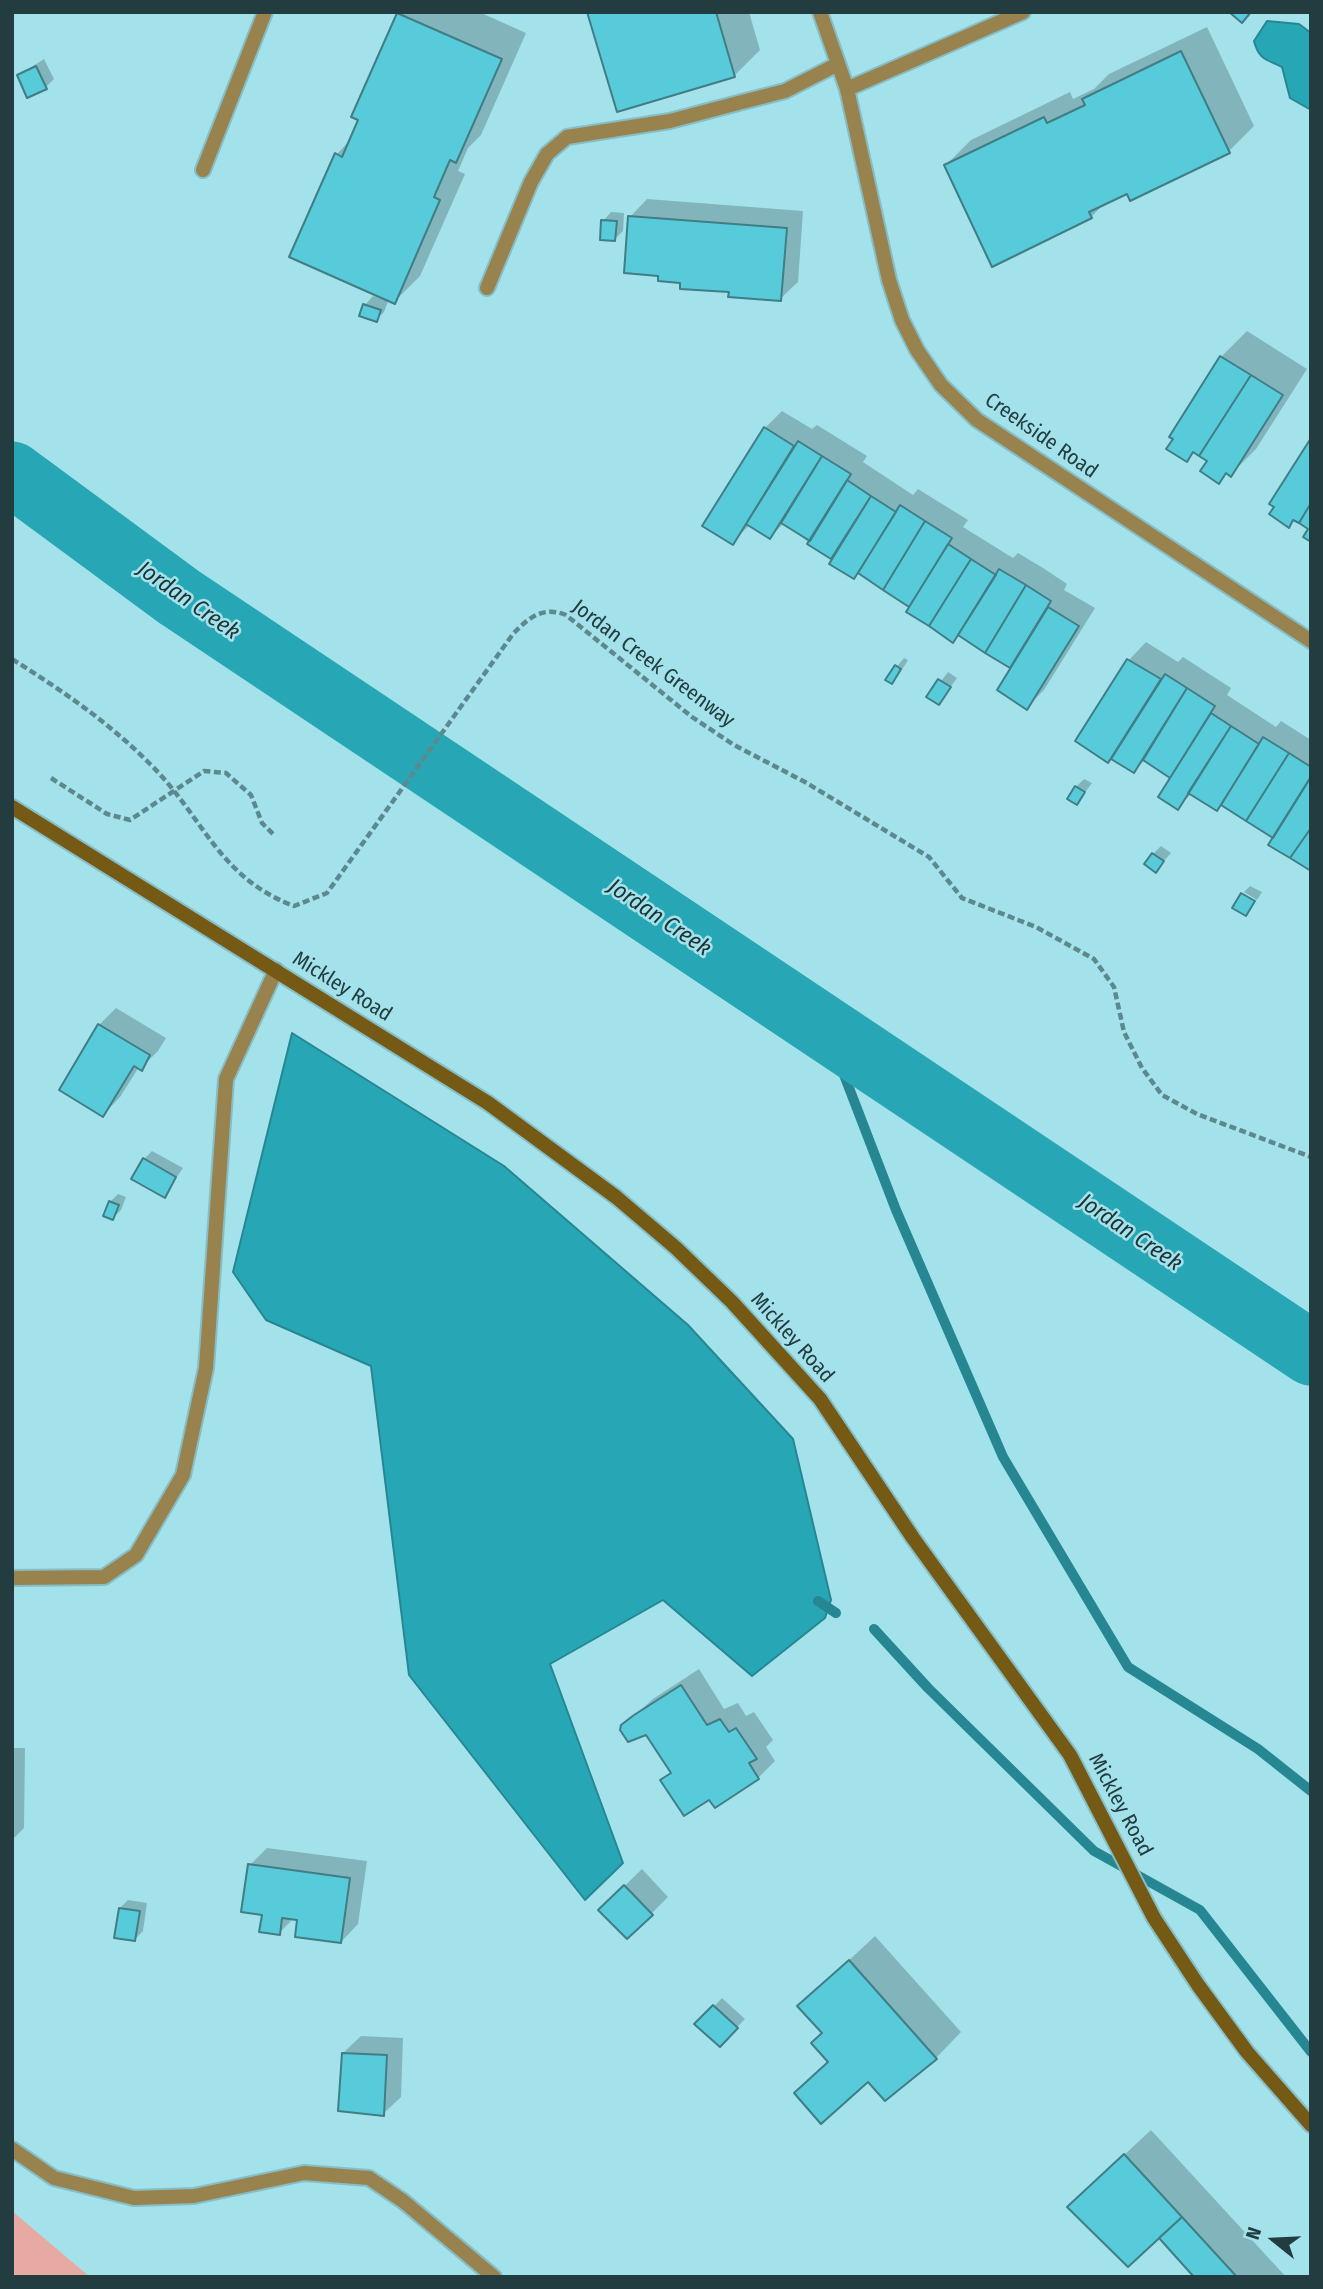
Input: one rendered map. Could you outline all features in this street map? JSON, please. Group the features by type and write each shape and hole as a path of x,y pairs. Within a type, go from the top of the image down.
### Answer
{"street":[{"path":"203,170 265,12"},
{"name":"Creekside Road","path":"820,12 847,89 889,280 902,320 917,350 941,385 977,420 1311,641"},
{"path":"847,89 1023,12"},
{"path":"487,288 531,182 547,153 567,137 670,121 774,94 838,64"},
{"name":"Mickley Road","path":"12,807 488,1103 553,1149 676,1248 732,1302 820,1399 914,1538 1070,1755 1154,1918 1247,2052 1311,2125"},
{"path":"12,1578 104,1577 136,1555 183,1475 206,1368 226,1079 276,970"},
{"path":"12,2149 54,2178 134,2198 194,2196 304,2173 369,2178 403,2201 494,2277"}],"path":[{"name":"Jordan Creek Greenway","path":"12,659 79,701 174,789 224,860 241,876 276,899 293,905 311,901 327,893 513,634 530,617 547,611 566,615 702,724 929,857 962,898 1036,927 1094,959 1114,987 1124,1032 1142,1068 1162,1096 1197,1114 1311,1157"},
{"path":"51,778 107,814 130,820 204,771 226,773 251,795 262,823 273,834"}],"shaded area":[{"path":"12,2211 90,2277 12,2277"}],"water":[{"path":"1267,21 1299,24 1311,33 1311,110 1290,98 1282,67 1258,52 1254,41"},
{"path":"292,1033 504,1166 688,1325 793,1439 831,1600 825,1618 752,1676 663,1600 550,1664 623,1863 585,1900 409,1675 371,1366 266,1320 233,1272"}],"building":[{"path":"587,12 716,12 735,77 617,112"},
{"path":"1229,12 1251,12 1242,23"},
{"path":"397,13 502,59 456,163 450,160 434,197 440,200 395,304 289,257 335,153 342,157 358,120 351,117"},
{"path":"1181,51 1230,153 1130,201 1127,194 1089,212 1092,218 992,267 944,165 1044,117 1047,123 1085,105 1082,99"},
{"path":"36,66 47,89 27,98 17,75"},
{"path":"628,216 787,228 781,301 728,297 729,292 680,289 680,283 658,281 658,276 624,273"},
{"path":"601,220 617,221 615,241 600,240"},
{"path":"363,304 381,310 377,322 359,316"},
{"path":"1220,356 1251,375 1199,456 1193,452 1187,462 1166,449 1173,439 1169,437"},
{"path":"1251,375 1283,395 1231,477 1226,473 1219,484 1200,471 1207,461 1199,456"},
{"path":"764,427 794,446 733,545 702,526"},
{"path":"1311,438 1311,503 1299,523 1293,520 1289,528 1269,514 1274,507 1269,504"},
{"path":"798,441 822,456 770,539 746,524"},
{"path":"822,456 851,474 810,541 781,523"},
{"path":"847,480 871,496 831,559 807,544"},
{"path":"871,496 896,512 854,579 829,564"},
{"path":"1311,503 1311,542 1303,537 1308,529 1299,523"},
{"path":"900,505 925,521 883,590 858,573"},
{"path":"925,521 952,538 909,607 883,590"},
{"path":"948,544 971,559 929,626 906,612"},
{"path":"971,559 996,575 953,643 929,626"},
{"path":"999,569 1026,585 985,653 958,635"},
{"path":"1026,585 1051,601 1010,668 985,653"},
{"path":"1048,607 1079,626 1027,710 997,690"},
{"path":"1127,659 1161,679 1108,763 1075,741"},
{"path":"895,665 901,669 892,684 885,680"},
{"path":"1165,674 1187,688 1134,773 1111,759"},
{"path":"938,679 951,687 939,705 926,697"},
{"path":"1187,688 1215,706 1170,778 1143,760"},
{"path":"1211,713 1231,726 1178,810 1158,797"},
{"path":"1231,726 1259,744 1217,811 1188,793"},
{"path":"1263,737 1289,753 1246,821 1221,805"},
{"path":"1289,753 1311,767 1311,777 1273,838 1246,821"},
{"path":"1310,778 1311,828 1290,858 1268,845"},
{"path":"1075,786 1085,792 1077,805 1067,799"},
{"path":"1311,828 1311,871 1290,858"},
{"path":"1152,853 1164,861 1156,873 1144,864"},
{"path":"1241,893 1255,901 1246,916 1232,908"},
{"path":"98,1024 150,1055 142,1071 134,1066 103,1117 59,1090"},
{"path":"143,1158 176,1177 165,1198 131,1179"},
{"path":"109,1201 119,1205 113,1220 103,1216"},
{"path":"681,1685 707,1725 720,1719 729,1732 736,1728 757,1759 749,1763 759,1779 715,1808 709,1800 684,1816 660,1780 671,1773 646,1735 628,1742 620,1730 621,1725 634,1715"},
{"path":"248,1864 350,1878 341,1943 295,1937 297,1920 282,1918 280,1935 259,1932 262,1915 241,1912"},
{"path":"624,1885 653,1915 627,1939 598,1910"},
{"path":"119,1908 140,1911 135,1941 114,1938"},
{"path":"849,1960 937,2059 885,2101 868,2082 821,2124 794,2093 828,2062 811,2043 822,2033 797,2006"},
{"path":"713,2005 738,2028 720,2047 694,2024"},
{"path":"342,2053 387,2055 384,2116 338,2111"},
{"path":"1124,2154 1182,2217 1128,2267 1067,2207"},
{"path":"1182,2217 1237,2277 1194,2277 1159,2238"}],"waterway":[{"name":"Jordan Creek","path":"12,474 179,597 1311,1353"},
{"path":"826,1028 896,1210 1003,1457 1128,1667 1258,1749 1311,1791"},
{"path":"818,1601 836,1613"},
{"path":"874,1629 928,1688 1094,1851 1200,1910 1311,2052"}]}
